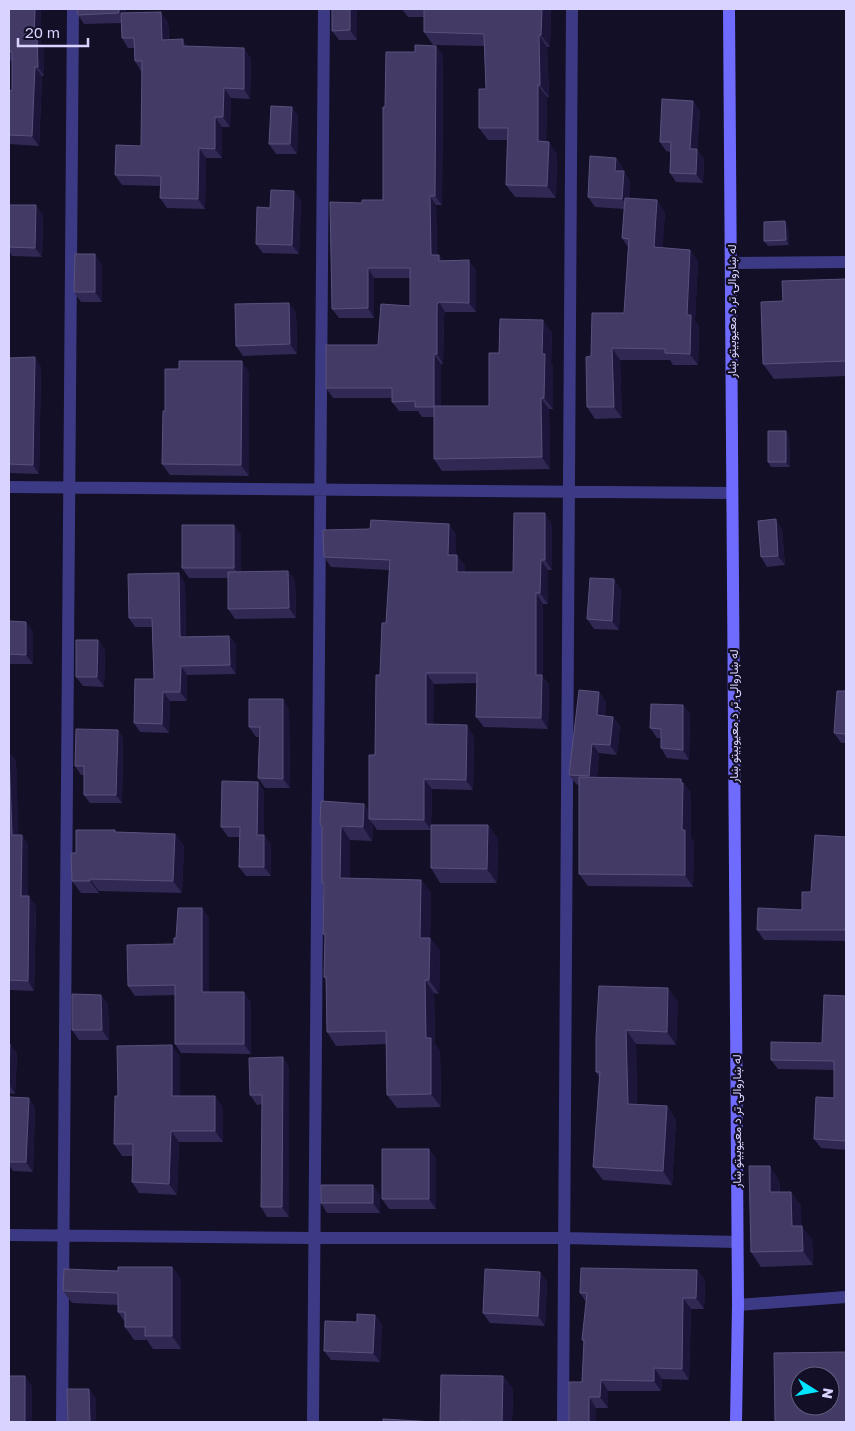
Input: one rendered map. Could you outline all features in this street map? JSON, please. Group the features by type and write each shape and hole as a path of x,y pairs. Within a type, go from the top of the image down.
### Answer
{"street":[{"path":"62,1422 73,9"},
{"path":"313,1422 324,9"},
{"path":"563,1422 572,9"},
{"name":"له ښاروالۍ تر د معیوبیتو ښار","path":"729,9 738,1305 736,1422"},
{"path":"731,263 846,262"},
{"path":"9,487 732,493"},
{"path":"9,1235 564,1238 737,1242"},
{"path":"738,1305 846,1297"}],"building":[{"path":"9,9 35,9 34,39 37,39 38,67 35,67 32,136 9,135 9,90 12,91 12,52 9,51"},
{"path":"77,9 119,9 119,13 78,15"},
{"path":"332,9 350,9 350,30 332,31"},
{"path":"424,9 542,9 541,35 539,35 538,141 549,142 547,186 506,185 508,128 479,128 479,89 486,89 484,34 424,32"},
{"path":"161,12 162,40 183,39 183,46 244,48 244,89 224,88 223,117 215,117 215,149 199,148 198,199 160,198 161,176 115,175 116,145 141,146 142,61 135,61 134,38 122,38 121,13"},
{"path":"415,45 436,46 435,196 430,196 431,255 439,255 439,261 469,260 469,303 439,302 437,305 437,354 434,354 434,407 415,407 415,401 392,402 392,388 326,388 326,345 378,345 381,304 410,306 410,268 368,268 368,308 332,309 330,202 362,203 362,200 383,200 383,107 385,107 386,52 415,52"},
{"path":"662,99 693,101 690,149 697,149 696,174 670,173 671,142 660,142"},
{"path":"271,106 292,107 290,144 269,144"},
{"path":"590,156 616,158 615,171 624,171 622,199 588,197"},
{"path":"271,190 294,191 292,245 256,244 257,207 270,208"},
{"path":"625,198 657,200 654,247 690,250 687,315 691,315 690,354 665,353 665,349 612,348 614,407 587,407 586,357 591,356 592,313 624,313 629,239 622,238"},
{"path":"9,205 36,205 35,248 9,247"},
{"path":"785,221 786,240 764,241 764,222"},
{"path":"75,254 95,254 95,292 74,292"},
{"path":"846,279 846,361 763,364 761,302 783,301 782,281"},
{"path":"289,303 290,344 236,346 235,304"},
{"path":"500,319 543,320 542,354 545,354 544,398 541,398 542,457 434,459 434,406 489,406 489,353 499,353"},
{"path":"35,357 33,465 9,464 9,358"},
{"path":"179,361 242,361 241,465 162,464 165,369 179,369"},
{"path":"768,431 786,431 786,462 768,462"},
{"path":"514,513 545,513 545,560 541,560 540,593 536,593 536,675 542,675 541,718 476,717 477,673 426,673 426,724 467,725 466,780 424,779 424,820 369,819 369,755 375,755 376,675 380,675 382,623 386,623 390,560 324,557 323,530 370,529 371,520 449,524 448,555 457,555 457,572 513,572"},
{"path":"776,519 778,556 761,557 758,521"},
{"path":"182,525 234,525 234,568 182,568"},
{"path":"288,571 289,608 228,609 228,572"},
{"path":"179,573 180,637 229,636 230,665 181,666 180,692 163,692 162,724 134,723 135,679 154,679 152,618 129,618 128,574"},
{"path":"590,578 614,579 612,621 587,619"},
{"path":"9,621 26,622 26,655 9,654"},
{"path":"76,640 98,640 97,677 76,677"},
{"path":"579,690 599,692 597,715 613,717 610,745 592,744 589,776 569,775"},
{"path":"837,691 846,691 846,734 834,733"},
{"path":"249,699 283,699 283,779 258,778 260,727 249,727"},
{"path":"651,704 683,705 683,750 661,748 661,729 650,728"},
{"path":"76,729 118,730 116,795 84,795 84,766 75,766"},
{"path":"9,752 12,835 22,835 21,896 29,896 28,981 9,980"},
{"path":"579,777 681,779 681,783 683,783 682,830 685,830 685,875 579,874"},
{"path":"222,781 258,782 257,835 264,835 264,867 239,867 240,827 221,827"},
{"path":"321,801 364,804 363,827 341,826 340,878 421,880 420,938 430,938 429,980 425,980 426,1038 431,1038 431,1094 387,1095 386,1031 327,1032 326,977 324,977 325,934 323,934 324,883 322,883 322,826 320,825"},
{"path":"431,825 488,825 487,869 431,868"},
{"path":"76,830 115,830 115,832 175,834 173,881 90,879 90,881 72,881 71,853 76,853"},
{"path":"815,835 846,837 846,930 757,930 758,908 802,910 802,892 811,892"},
{"path":"178,908 202,908 202,992 244,992 244,1044 175,1044 175,985 128,986 127,945 174,944"},
{"path":"599,986 668,988 667,1032 626,1030 628,1104 667,1106 663,1171 593,1167 600,1072 596,1072"},
{"path":"72,994 101,995 102,1030 72,1030"},
{"path":"824,995 846,996 846,1141 814,1139 816,1097 834,1098 834,1061 771,1060 771,1042 822,1043"},
{"path":"9,1044 10,1044 9,1078"},
{"path":"172,1045 172,1096 215,1096 215,1131 171,1131 169,1184 132,1182 133,1144 114,1144 115,1096 118,1096 117,1046"},
{"path":"283,1057 282,1207 261,1207 262,1095 250,1095 249,1058"},
{"path":"9,1097 29,1098 26,1162 9,1162"},
{"path":"382,1149 429,1149 429,1199 382,1199"},
{"path":"749,1166 770,1166 770,1192 791,1192 792,1226 802,1226 803,1251 751,1252"},
{"path":"321,1185 373,1185 373,1203 321,1203"},
{"path":"118,1267 172,1267 172,1336 145,1336 145,1327 125,1327 125,1312 118,1312 118,1293 63,1291 64,1269 118,1271"},
{"path":"581,1268 697,1270 696,1298 683,1298 682,1369 654,1368 654,1381 601,1380 600,1397 589,1397 589,1422 569,1422 569,1382 582,1382 584,1340 582,1340 587,1293 580,1293"},
{"path":"485,1269 540,1272 538,1316 483,1313"},
{"path":"357,1314 375,1315 373,1353 324,1351 325,1321 357,1322"},
{"path":"846,1352 846,1422 775,1422 774,1353"},
{"path":"441,1375 503,1376 502,1422 440,1422"},
{"path":"9,1376 25,1376 25,1422 9,1422"},
{"path":"67,1389 89,1389 90,1422 68,1422"},
{"path":"383,1419 435,1422 383,1422"}]}
